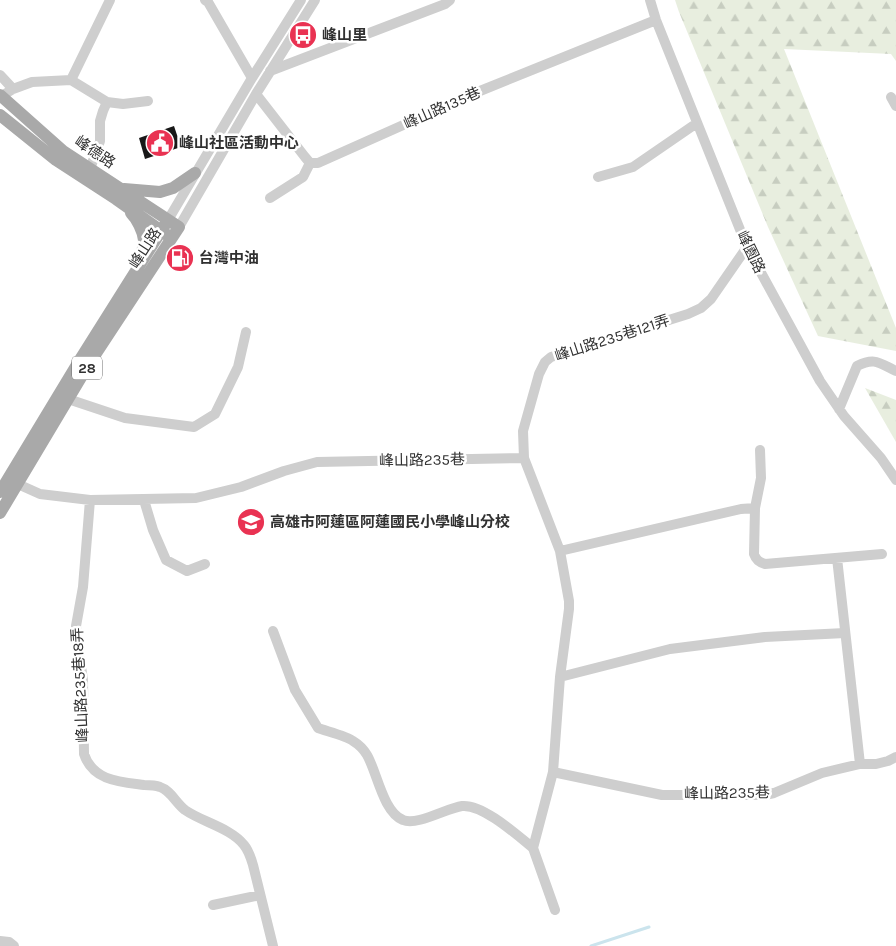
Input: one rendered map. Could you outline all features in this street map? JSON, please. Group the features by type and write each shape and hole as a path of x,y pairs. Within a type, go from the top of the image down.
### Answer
{"main road":[{"name":"峰德路","path":"0,96 63,151 90,169 119,194 169,229"},
{"name":"峰德路","path":"0,115 56,160 119,194"},
{"path":"119,194 160,192 173,188 195,172"},
{"path":"119,194 135,216 144,240 140,262"},
{"name":"峰山路","path":"0,513 12,482 140,262 169,229"},
{"name":"峰山路","path":"0,492 12,482 68,399 169,229"}],"street":[{"path":"71,80 110,0"},
{"name":"峰山路","path":"169,229 195,172 301,0"},
{"name":"峰山路","path":"169,229 271,72 315,0"},
{"path":"260,67 271,72 445,4 450,0"},
{"name":"峰園路","path":"650,0 656,20 747,247 820,381 839,409 881,458 896,480"},
{"path":"207,1 252,78"},
{"name":"峰山路135巷","path":"310,163 318,163 475,93 656,20"},
{"path":"0,75 13,89"},
{"path":"0,96 32,82 71,80 107,102 123,104 148,101"},
{"path":"256,94 310,163 303,177 270,198"},
{"path":"90,169 100,141 100,121 107,102"},
{"path":"598,177 633,167 697,124"},
{"name":"峰山路235巷121弄","path":"524,458 523,431 545,362 551,357 688,314 701,308 711,299 747,247"},
{"path":"68,399 125,418 194,426 215,414 238,368 246,332"},
{"path":"839,409 857,366 867,361 874,361 896,371"},
{"path":"760,450 761,478 755,508 754,554 760,563 882,554"},
{"path":"524,458 560,551 570,609 560,677 553,772 533,848"},
{"name":"峰山路235巷","path":"12,482 40,494 90,500 196,498 241,487 284,471 317,462 524,458"},
{"name":"峰山路235巷18弄","path":"90,500 83,587 76,626 76,638 83,680 84,754 86,761 98,774 108,779 161,787 194,816 231,834 243,843 249,853 273,946"},
{"path":"144,500 153,530 166,560 187,571 205,564"},
{"path":"560,551 741,509 755,508"},
{"path":"837,558 860,764"},
{"path":"273,631 295,690 318,728 352,740 366,754 386,801 393,812 403,820 414,821 462,806 492,816 533,848 555,910"},
{"path":"560,677 670,649 765,637 845,634"},
{"name":"峰山路235巷","path":"553,772 662,794 765,795 822,773 860,764 876,764 896,757"},
{"path":"213,906 260,895"},
{"path":"0,941 9,942 14,946"}],"green space":[{"path":"675,0 896,0 896,61 891,54 784,49 896,328 896,351 818,336 768,227"},
{"path":"865,388 896,400 896,442"}],"building":[{"name":"峰山社區活動中心","path":"174,126 181,147 145,159 139,138"}],"waterway":[{"path":"591,946 649,927"}],"place":[{"name":"峰山里","path":"303,35"},
{"name":"峰山社區活動中心","path":"160,143"},
{"name":"台灣中油","path":"180,258"},
{"name":"高雄市阿蓮區阿蓮國民小學峰山分校","path":"251,522"}]}
